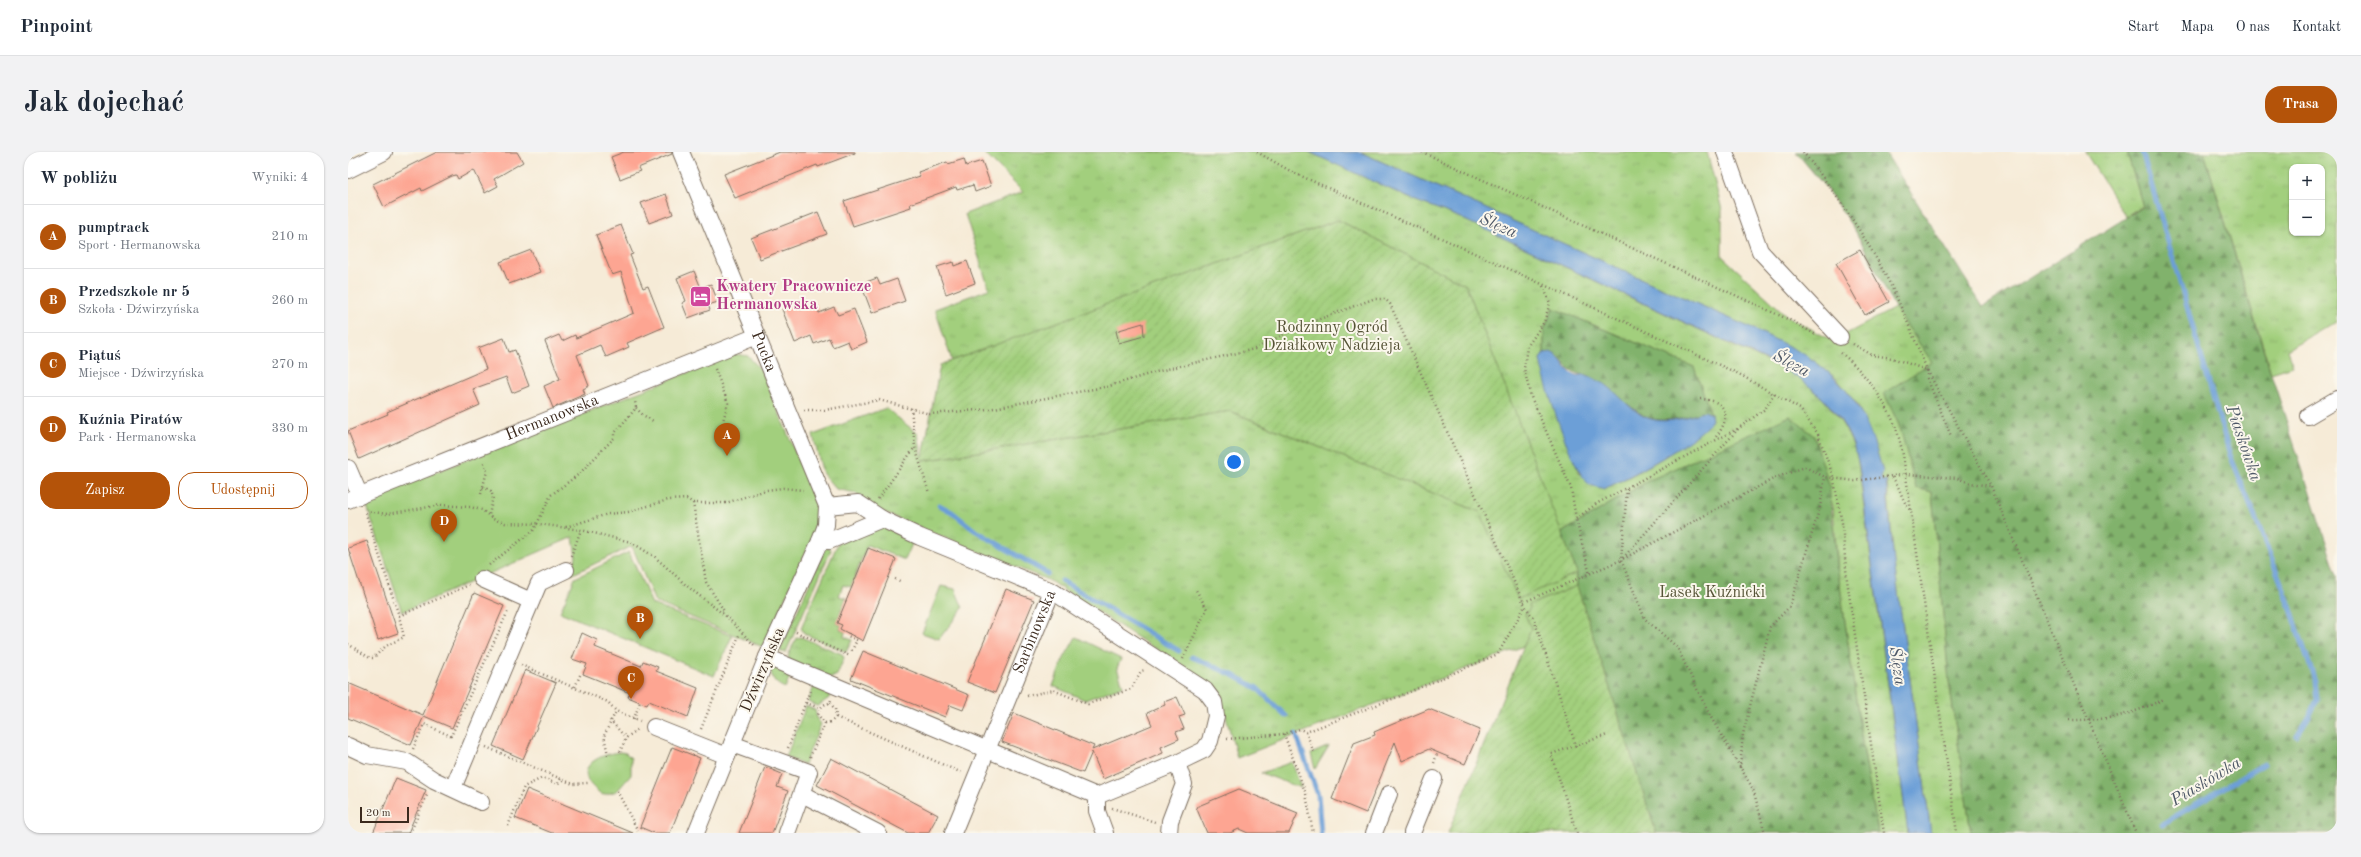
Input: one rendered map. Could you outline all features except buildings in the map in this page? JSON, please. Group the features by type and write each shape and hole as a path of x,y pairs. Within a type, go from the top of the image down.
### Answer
{"street":[{"path":"348,170 384,152"},
{"name":"Pucka","path":"681,152 827,506"},
{"path":"1725,152 1760,251 1837,343"},
{"name":"Hermanowska","path":"357,501 477,448 757,336"},
{"path":"2308,416 2337,399"},
{"path":"348,468 357,501"},
{"name":"Sarbinowska","path":"827,506 858,503 876,515 1052,591 1010,697 953,833"},
{"name":"Dźwirzyńska","path":"696,833 767,657 820,541 826,525 827,506"},
{"path":"820,541 829,541 876,515"},
{"path":"453,788 508,659 528,599 539,583 566,570"},
{"path":"484,573 528,599"},
{"path":"767,657 987,750 1097,799 1204,750 1210,741 1216,716 1214,702 1206,690 1052,591"},
{"path":"654,727 809,772 787,833"},
{"path":"348,746 367,755 407,762 434,780 481,802"},
{"path":"1169,830 1184,784 1176,763"},
{"path":"1412,833 1434,780"},
{"path":"802,794 878,833"},
{"path":"1374,833 1389,794"},
{"path":"1097,799 1097,811 1105,833"}],"path":[{"path":"1257,152 1292,172 1450,242 1543,286 1739,374 1775,393 1800,409 1818,434 1833,476 1842,524 1847,580 1884,833"},
{"path":"1422,152 1794,322 1817,337"},
{"path":"1803,152 1837,195 1860,231 1896,296 1927,370 1991,486 2136,833"},
{"path":"1543,286 1550,303 1544,322 1527,347 1524,358 1524,369 1531,397 1571,488 1576,519 1590,575"},
{"path":"790,414 802,410 825,410 879,400 930,414 990,409 1109,386 1175,366 1255,349 1303,325 1373,299 1385,299 1390,304 1525,606 1534,619 1576,746"},
{"path":"1837,343 1872,355 1892,358 1927,370"},
{"path":"1837,343 1862,374 1896,427 1907,474 1957,833"},
{"path":"710,355 728,403 723,421"},
{"path":"1927,370 1927,378 1951,436"},
{"path":"629,388 636,408 643,416 655,422"},
{"path":"1576,519 1596,504 1627,489 1739,428 1765,409 1775,393"},
{"path":"1700,399 1716,402 1722,405 1725,413 1725,422 1713,441"},
{"path":"399,616 484,573 526,539 539,524 551,495 592,462 614,438 614,434 636,408"},
{"path":"911,408 915,447 929,493"},
{"path":"1621,560 1739,428"},
{"path":"876,515 908,455 915,447"},
{"path":"477,448 487,472 481,494"},
{"path":"1524,602 1590,575 1621,560 1775,478 1795,469 1805,467 1825,477 1833,476 1858,480 1886,478 1907,474 1957,478 1970,484 1991,486"},
{"path":"1740,768 1743,734 1770,627 1790,606 1820,507 1825,477"},
{"path":"1892,477 1899,487 1902,499 1912,511"},
{"path":"483,487 491,491 493,497 489,515"},
{"path":"566,528 608,514 642,509 668,500 687,499 692,503 726,503 766,490 788,488 812,491 819,488"},
{"path":"1627,489 1621,560 1645,619 1677,647 1709,714 1753,789 1765,833"},
{"path":"348,644 370,658 373,658 386,646 404,637 399,616 365,511 357,501"},
{"path":"692,503 706,582 724,611 723,613"},
{"path":"365,511 387,514 441,505 470,507 482,510 493,519 505,523 539,524 581,530 631,542 655,557 687,586 723,613 740,633 767,657"},
{"path":"566,570 581,530"},
{"path":"895,579 902,582"},
{"path":"1176,671 1207,609 1196,590"},
{"path":"407,762 424,724 451,736 509,610 528,599"},
{"path":"1306,732 1400,696 1498,654 1525,606"},
{"path":"796,632 850,656"},
{"path":"706,717 740,633"},
{"path":"849,633 848,636 857,640 851,652"},
{"path":"508,659 608,702 616,711 642,722 640,728 626,738 620,752"},
{"path":"1010,697 1016,698 1053,690 1088,704 1131,690 1142,671 1157,666 1161,662"},
{"path":"575,687 581,673"},
{"path":"782,763 816,678"},
{"path":"806,703 820,708 830,703 837,686"},
{"path":"2069,720 2111,719 2133,714 2164,699"},
{"path":"634,718 640,702"},
{"path":"830,703 835,709 836,717"},
{"path":"820,708 818,715 825,723"},
{"path":"608,755 604,736 610,720 616,711"},
{"path":"825,723 831,722 836,717"},
{"path":"836,717 976,779"},
{"path":"610,720 626,738"},
{"path":"805,771 825,723"},
{"path":"1210,741 1284,734 1300,728 1306,732 1314,753"},
{"path":"1284,734 1306,794 1313,833"},
{"path":"1577,833 1551,754 1607,735"},
{"path":"493,750 574,784 588,783"},
{"path":"508,826 524,787 542,778 558,784 561,778"},
{"path":"410,833 434,780"},
{"path":"617,791 639,833"},
{"path":"1097,799 1169,830"}],"green space":[{"path":"983,152 1309,152 1416,201 1454,215 1796,375 1825,401 1840,420 1857,456 1908,833 1878,833 1861,736 1838,572 1833,506 1791,416 1648,481 1561,533 1466,285 1338,220 952,361 935,309 989,289 965,214 1023,192","holes":["1553,308 1694,367 1712,420 1703,430 1662,459 1604,489 1579,473 1552,403 1540,359 1544,353 1544,330"]},
{"path":"1360,152 1707,152 1722,210 1722,256 1787,316 1833,341 1895,308 1933,363 1884,393 1900,427 1916,488 1932,492 1949,681 1971,833 1931,833 1894,562 1887,481 1882,481 1859,407 1837,379 1813,360 1760,332"},
{"path":"1796,152 1885,152 1983,307 2143,207 2127,152 2204,152 2263,349 2337,576 2337,833 1971,833 1949,681 1932,492 1916,488 1900,427 1884,393 1932,362 1895,308 1856,232 1826,188"},
{"path":"2085,152 2127,152 2143,206 2126,217"},
{"path":"2204,152 2337,152 2337,321 2287,350 2293,366 2271,373"},
{"name":"Rodzinny Ogród Działkowy Nadzieja","path":"1338,220 1466,285 1577,573 1518,599 1480,512 1230,411 922,461 940,365"},
{"path":"1553,308 1694,367 1711,414 1705,411 1691,416 1669,420 1647,418 1586,375 1578,374 1572,371 1556,355 1544,353 1544,330"},
{"path":"735,354 748,356 762,371 817,506 817,527 763,647 655,602 632,546 571,575 576,557 573,537 402,612 365,500"},
{"path":"886,408 918,434 923,461 1230,411 1480,512 1518,598 1577,573 1577,586 1529,605 1530,608 1525,614 1531,628 1524,646 1237,758 1219,690 1050,581 880,511 856,493 836,489 823,474 813,435"},
{"name":"Lasek Kuźnicki","path":"1790,416 1814,436 1829,484 1838,572 1861,736 1878,833 1656,833 1577,586 1577,573 1561,533 1648,481"},
{"path":"881,526 909,538 912,544 905,560 867,545 851,587 843,585 839,596 846,598 836,623 841,625 840,630 845,632 844,637 852,640 846,652 805,634 801,628 838,543"},
{"path":"829,547 831,550 786,652 781,652 780,650 825,549"},
{"path":"629,552 652,604 732,636 714,676 560,612 575,578"},
{"path":"941,586 955,589 963,608 939,639 922,633"},
{"path":"1577,586 1656,833 1448,833 1531,628 1525,614 1530,608 1529,605"},
{"path":"801,637 842,654 844,658 837,675 831,678 790,662 788,656 796,638"},
{"path":"1076,637 1121,659 1117,668 1123,686 1085,700 1053,686 1063,660"},
{"path":"782,668 792,672 785,688 775,681 771,670"},
{"path":"815,684 831,691 829,698 818,706 808,702"},
{"path":"806,706 815,710 817,719 821,724 804,765 786,757"},
{"path":"1329,746 1315,769 1311,754"},
{"path":"620,752 626,753 631,758 631,775 617,791 603,795 593,787 588,780 586,773 588,767 600,757"},
{"path":"1292,762 1301,788 1261,773"}],"water":[{"name":"Ślęza","path":"1309,152 1360,152 1760,332 1808,357 1841,384 1851,397 1867,424 1883,472 1881,474 1882,481 1886,481 1894,562 1931,833 1908,833 1859,466 1848,433 1829,405 1804,382 1774,364 1454,215 1416,201"},
{"path":"1551,352 1558,357 1571,373 1575,375 1587,375 1603,383 1632,408 1644,416 1661,421 1688,417 1705,411 1711,414 1712,420 1705,429 1679,448 1646,467 1604,489 1592,486 1582,477 1567,446 1542,370 1540,359 1544,353"}],"waterway":[{"name":"Piaskówka","path":"2142,152 2230,455 2288,600 2315,681 2317,700 2308,719 2297,736"},
{"path":"939,505 952,512 973,529 1048,574"},
{"path":"1062,581 1179,651"},
{"path":"1192,657 1235,676 1257,688 1286,716"},
{"path":"1296,734 1318,795 1321,833"},
{"name":"Piaskówka","path":"2162,824 2264,764"}],"place":[{"name":"Kwatery Pracownicze Hermanowska","path":"700,296"},
{"name":"pumptrack","path":"727,456"},
{"name":"Kuźnia Piratów","path":"444,542"},
{"name":"Przedszkole nr 5","path":"640,639"},
{"name":"Piątuś","path":"631,699"}]}
